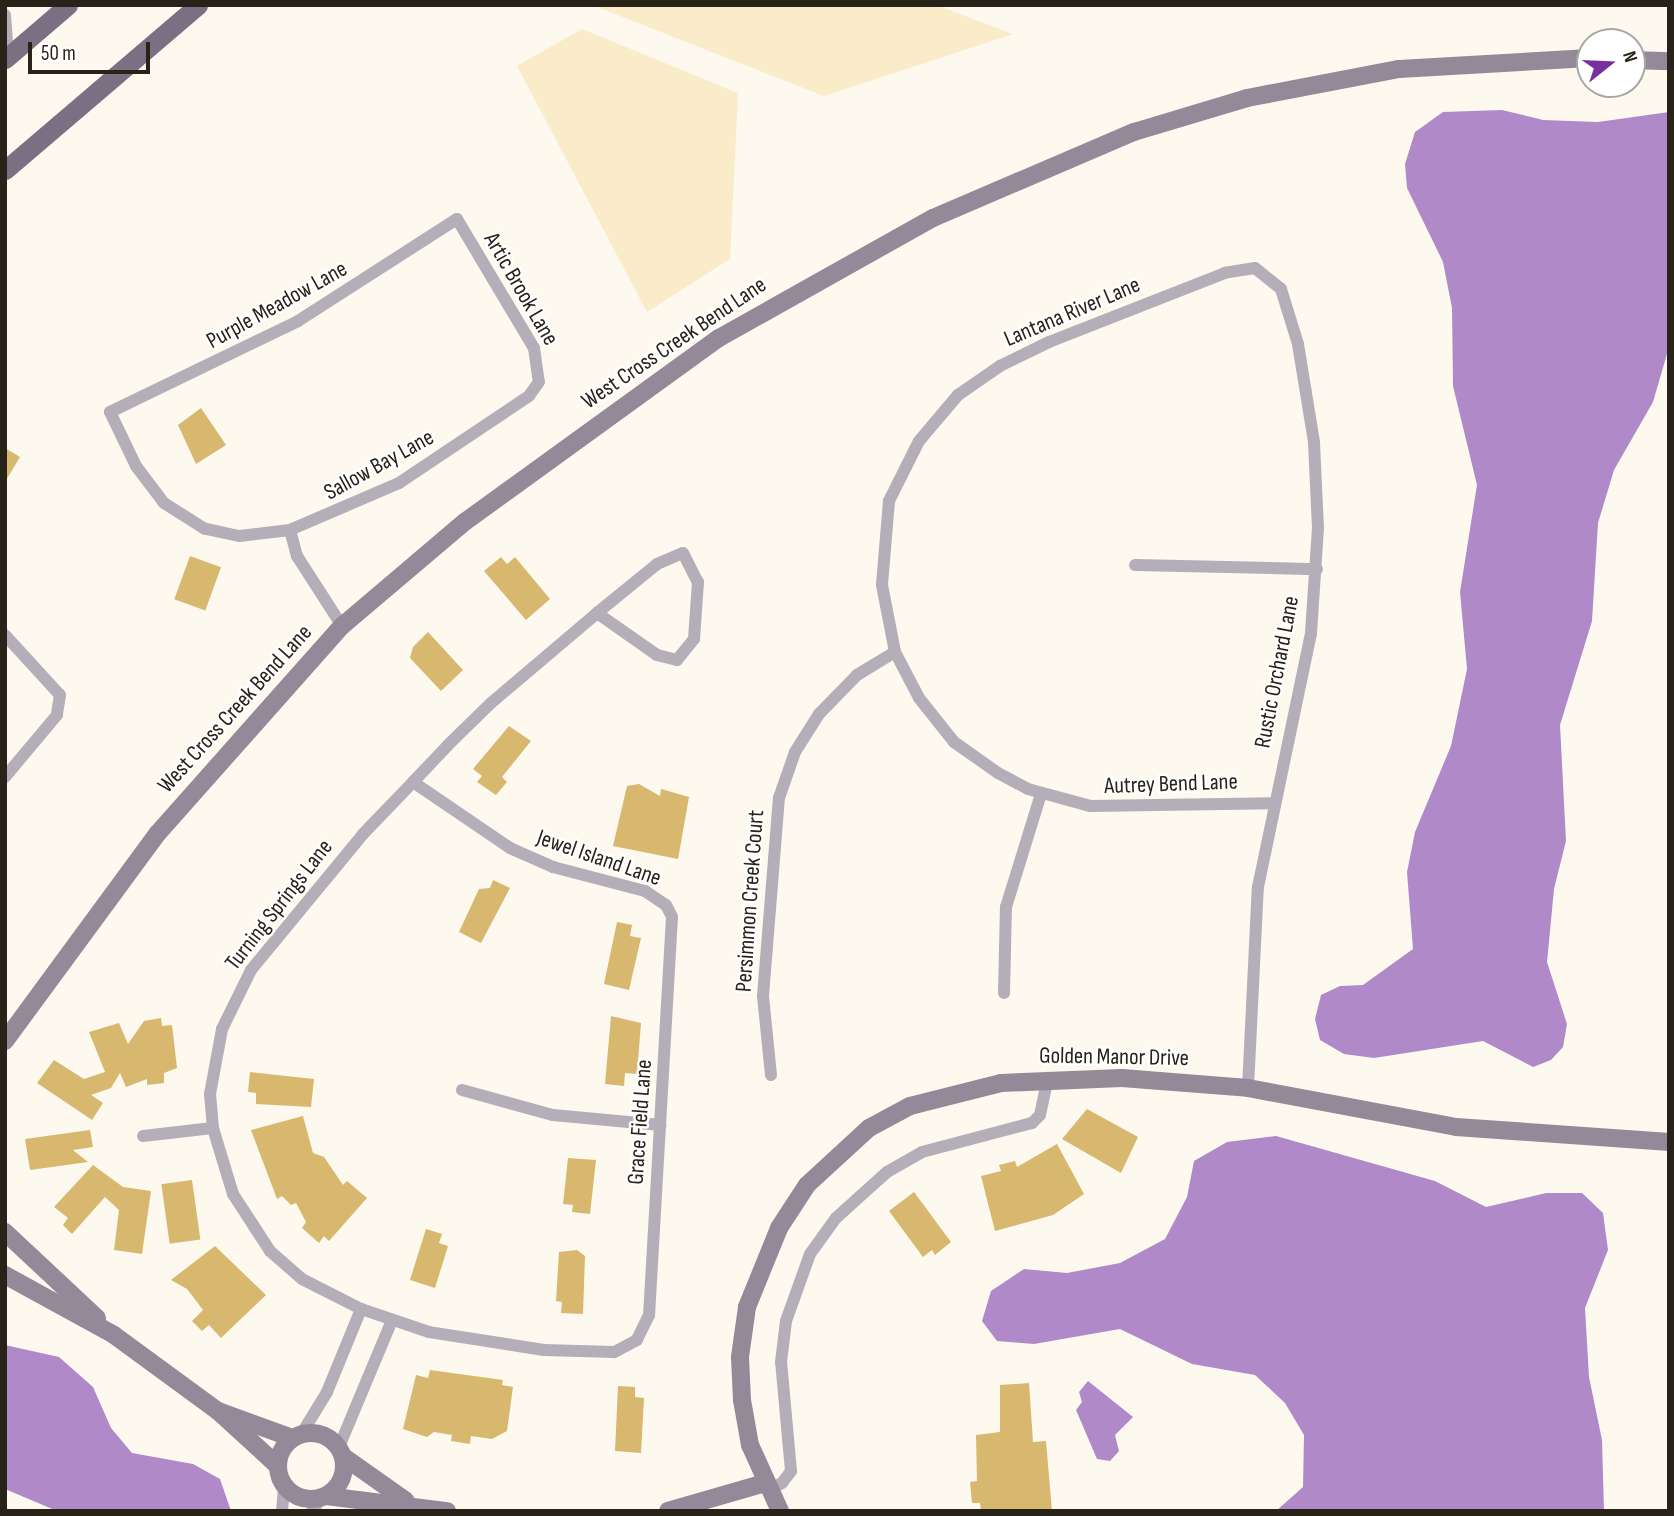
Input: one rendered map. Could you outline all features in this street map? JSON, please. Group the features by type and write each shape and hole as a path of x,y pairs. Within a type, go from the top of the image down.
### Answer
{"main road":[{"path":"7,58 68,5"},
{"path":"5,170 198,5"}],"street":[{"path":"5,15 7,58"},
{"name":"West Cross Creek Bend Lane","path":"7,1033 158,833 342,626 466,521 719,338 825,274 1040,169 1134,132 1320,82 1483,60 1576,58"},
{"path":"1646,60 1669,61"},
{"name":"Artic Brook Lane","path":"457,219 534,348 539,382"},
{"name":"Purple Meadow Lane","path":"110,412 298,321 457,219"},
{"name":"Lantana River Lane","path":"919,441 958,395 1000,366 1225,273 1255,268 1266,273"},
{"name":"Rustic Orchard Lane","path":"1248,1088 1258,887 1272,803 1311,633 1317,569 1317,481 1307,392 1281,289 1266,273"},
{"name":"Sallow Bay Lane","path":"110,412 136,466 164,503 205,529 239,536 290,530 399,483 515,407 539,382"},
{"name":"Autrey Bend Lane","path":"919,441 889,501 884,529 882,585 895,652 919,698 954,742 998,773 1041,794 1119,809 1272,803"},
{"path":"290,530 297,556 342,626"},
{"name":"Turning Springs Lane","path":"597,612 657,655 677,660 694,639 698,582 683,553 657,564 597,612 491,703 413,782 306,900 245,980 213,1062 213,1128 233,1194 270,1251 302,1279 361,1309 392,1320 484,1343 590,1354 614,1352 638,1340"},
{"path":"1135,565 1317,569"},
{"path":"5,635 60,695 57,715 5,777"},
{"name":"Persimmon Creek Court","path":"771,1075 763,996 779,798 794,752 819,714 856,675 895,652"},
{"name":"Jewel Island Lane","path":"413,782 510,848 553,867 645,891 666,905"},
{"path":"1004,993 1006,907 1041,794"},
{"name":"Grace Field Lane","path":"638,1340 649,1315 674,929 666,905"},
{"path":"668,1511 765,1483 771,1489 791,1471 793,1454 781,1362 786,1321 817,1245 844,1209 887,1172 922,1152 1032,1123 1040,1115 1048,1078"},
{"name":"Golden Manor Drive","path":"780,1511 765,1483 742,1400 743,1332 760,1266 807,1185 869,1128 910,1106 953,1092 1048,1078 1248,1088 1456,1127 1669,1142"},
{"path":"462,1090 553,1115 661,1125"},
{"path":"143,1136 213,1128"},
{"path":"5,1233 114,1335 218,1411 277,1465 284,1486 282,1511"},
{"path":"5,1275 114,1335"},
{"path":"277,1465 327,1392 361,1309"},
{"path":"320,1501 342,1479 341,1452 392,1320"},
{"path":"218,1411 297,1435 323,1434 341,1452 411,1504"},
{"path":"284,1486 303,1499 411,1504 447,1511"}],"shaded area":[{"path":"592,5 936,5 1013,34 824,96"},
{"path":"582,29 738,93 730,259 647,312 517,66"},
{"path":"1502,110 1543,120 1598,122 1669,112 1669,347 1653,402 1614,470 1598,523 1592,621 1560,725 1566,841 1554,889 1547,962 1567,1024 1563,1047 1551,1060 1533,1067 1483,1041 1374,1058 1344,1054 1320,1040 1315,1019 1321,995 1340,986 1363,985 1413,949 1407,872 1415,832 1451,746 1467,669 1460,592 1477,485 1453,386 1452,308 1443,262 1407,188 1405,164 1415,132 1443,112"},
{"path":"1276,1136 1435,1181 1486,1207 1546,1193 1582,1193 1603,1213 1608,1250 1585,1308 1589,1377 1602,1440 1604,1511 1276,1511 1303,1487 1304,1435 1285,1403 1255,1375 1192,1364 1120,1329 1034,1344 997,1341 982,1321 991,1291 1024,1269 1067,1273 1120,1263 1165,1239 1187,1197 1194,1161 1227,1142"},
{"path":"5,1345 59,1357 93,1387 111,1428 132,1453 193,1464 220,1479 231,1511 57,1511 5,1489"},
{"path":"1088,1381 1133,1417 1115,1435 1119,1451 1110,1461 1097,1459 1076,1410 1082,1402 1079,1392"}],"building":[{"path":"201,408 226,445 196,464 178,425"},
{"path":"5,448 20,457 5,482"},
{"path":"190,556 221,567 205,611 174,599"},
{"path":"501,557 507,564 515,557 550,599 526,620 484,571"},
{"path":"428,632 463,670 441,691 410,658 413,647"},
{"path":"509,726 531,741 502,777 507,782 496,795 477,782 482,776 473,769"},
{"path":"639,784 660,796 661,789 689,797 678,859 613,846 627,786"},
{"path":"493,880 510,888 481,943 459,932 479,889 490,888"},
{"path":"617,922 632,925 630,936 641,938 629,990 604,984"},
{"path":"611,1016 641,1023 637,1074 625,1073 624,1086 605,1084"},
{"path":"161,1018 162,1026 172,1025 177,1068 164,1073 164,1083 147,1085 147,1079 126,1087 120,1073 111,1088 91,1095 103,1103 92,1120 37,1083 54,1060 84,1079 105,1072 89,1032 119,1023 128,1044 144,1021"},
{"path":"250,1072 314,1079 311,1107 256,1104 256,1093 248,1092"},
{"path":"1087,1109 1138,1137 1121,1173 1062,1139"},
{"path":"303,1116 313,1153 324,1157 343,1185 347,1181 367,1198 329,1241 324,1236 319,1243 302,1228 306,1222 296,1203 291,1205 282,1196 277,1199 251,1130"},
{"path":"90,1130 93,1147 73,1150 88,1162 30,1170 25,1139"},
{"path":"1057,1144 1084,1194 1053,1215 995,1231 981,1176 1001,1171 999,1165 1015,1161 1017,1167"},
{"path":"568,1158 596,1160 590,1214 572,1212 573,1205 563,1204"},
{"path":"93,1165 123,1187 151,1191 142,1254 114,1250 119,1210 105,1197 72,1234 63,1225 68,1218 54,1207"},
{"path":"192,1180 200,1239 170,1244 161,1184"},
{"path":"914,1192 951,1242 935,1255 932,1250 923,1257 889,1211"},
{"path":"426,1229 442,1234 439,1243 448,1246 435,1288 410,1280"},
{"path":"215,1246 266,1295 221,1338 209,1325 202,1331 192,1321 203,1310 187,1289 171,1280"},
{"path":"577,1250 585,1256 583,1314 561,1313 562,1302 556,1301 559,1252"},
{"path":"430,1370 503,1380 502,1385 513,1387 507,1431 492,1439 471,1436 470,1444 451,1441 452,1435 434,1432 427,1437 403,1429 416,1375 428,1378"},
{"path":"1029,1383 1033,1442 1046,1441 1052,1511 981,1511 980,1503 972,1503 970,1482 977,1481 976,1435 1000,1432 1000,1385"},
{"path":"618,1386 635,1387 635,1397 644,1398 641,1453 615,1451"}]}
